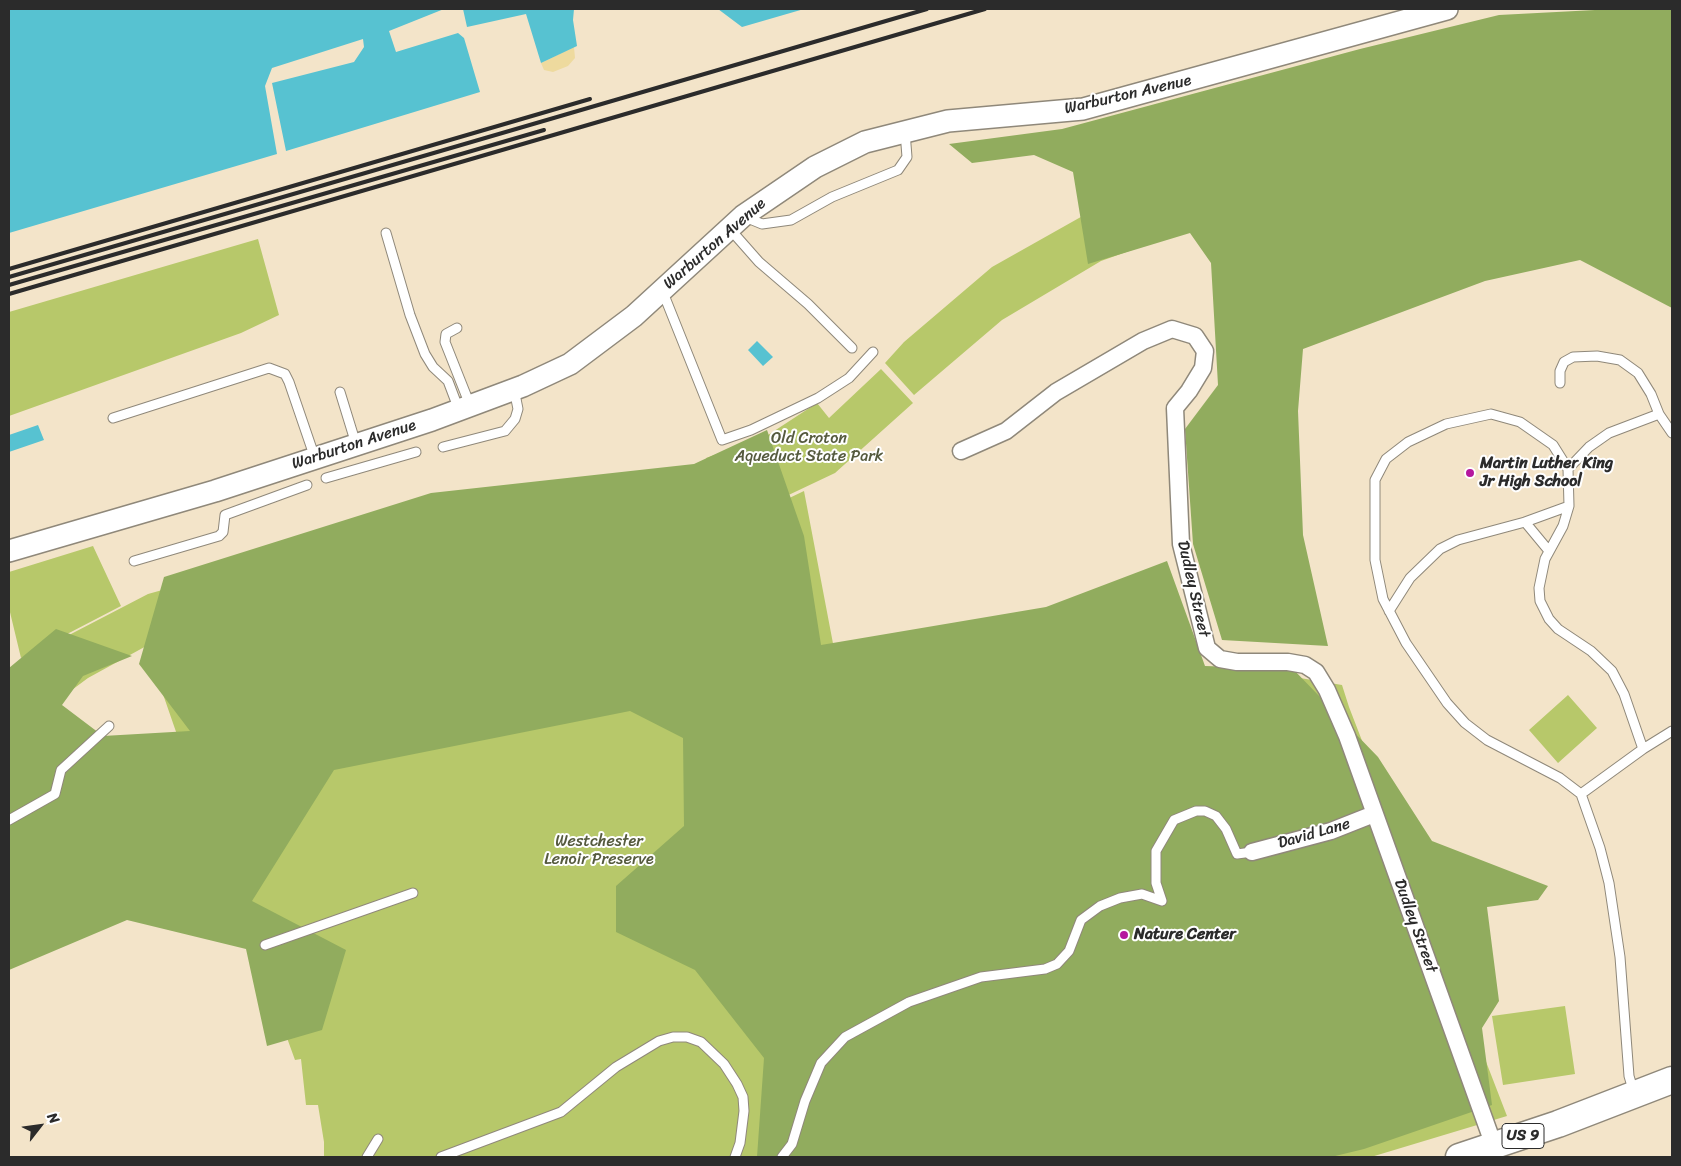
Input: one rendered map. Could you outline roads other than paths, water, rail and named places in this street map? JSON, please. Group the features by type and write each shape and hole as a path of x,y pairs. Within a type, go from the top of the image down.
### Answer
{"main road":[{"name":"US 9","path":"1459,1157 1635,1096 1672,1080"}],"street":[{"name":"Warburton Avenue","path":"9,551 215,491 315,458 464,408 514,389 570,364 604,340 736,222 815,167 865,142 948,121 1083,109 1447,9"},
{"name":"Dudley Street","path":"961,450 1006,431 1056,392 1143,341 1172,330 1195,336 1205,351 1203,368 1189,391 1175,408 1175,418 1181,544 1207,648 1220,660 1288,662 1313,668 1327,690 1347,736 1494,1146"},
{"name":"David Lane","path":"1252,852 1331,830 1374,814"}],"lane":[{"path":"736,222 762,224 791,220 832,197 898,170 907,157 905,131"},
{"path":"736,222 759,262 808,304 852,348"},
{"path":"386,233 410,315 425,354 433,367 448,381 464,408"},
{"path":"662,290 722,440 751,430 818,398 849,378 873,352"},
{"path":"456,328 446,334 445,342 464,408"},
{"path":"1560,383 1560,371 1564,362 1573,357 1597,356 1620,360 1638,373 1651,394 1659,414 1672,433"},
{"path":"112,418 269,368 285,374 315,458"},
{"path":"443,447 505,431 516,419 518,409 514,389"},
{"path":"340,392 356,444"},
{"path":"1635,1096 1629,1076 1620,957 1609,884 1600,848 1581,794 1560,778 1487,740 1465,723 1406,643 1383,599 1375,560 1375,480 1386,459 1408,442 1446,424 1491,414 1520,422 1553,445 1568,469 1569,506 1563,526 1545,559 1539,588 1540,602 1544,612 1558,629 1591,651 1612,671 1624,694 1643,749"},
{"path":"1568,469 1590,447 1608,433 1659,414"},
{"path":"326,478 416,452"},
{"path":"134,561 219,536 223,532 225,515 307,485"},
{"path":"1389,611 1410,578 1440,549 1466,538 1525,522 1569,506"},
{"path":"1525,522 1549,551"},
{"path":"9,820 55,794 61,770 109,726"},
{"path":"1581,794 1643,749 1672,731"},
{"path":"782,1157 792,1144 805,1101 821,1063 844,1037 910,1002 981,978 1045,969 1057,964 1069,951 1081,920 1100,906 1142,894 1162,902 1156,883 1156,851 1174,820 1196,811 1205,811 1216,816 1226,829 1237,854 1252,852"},
{"path":"265,944 413,893"},
{"path":"441,1157 552,1116 616,1067 659,1041 673,1037 687,1037 700,1042 724,1064 737,1084 743,1097 744,1111 740,1143 735,1157"},
{"path":"367,1157 378,1139"}],"water":[{"path":"9,9 444,9 389,31 396,52 458,33 464,38 480,92 286,151 272,83 354,62 364,47 363,39 272,68 265,86 277,154 9,233"},
{"path":"463,9 574,9 573,20 577,46 541,63 526,14 467,27"},
{"path":"718,9 804,9 742,27"},
{"path":"757,341 773,357 763,366 748,350"},
{"path":"38,425 44,440 9,452 9,435"}],"railway":[{"path":"9,277 927,9"},
{"path":"9,294 985,9"},
{"path":"9,269 590,99"},
{"path":"9,285 544,130"}],"place":[{"name":"Martin Luther King Jr High School","path":"1470,473"},
{"name":"Nature Center","path":"1124,935"}],"park label":[{"name":"Old Croton Aqueduct State Park","path":"809,448"},
{"name":"Westchester Lenoir Preserve","path":"599,851"}]}
